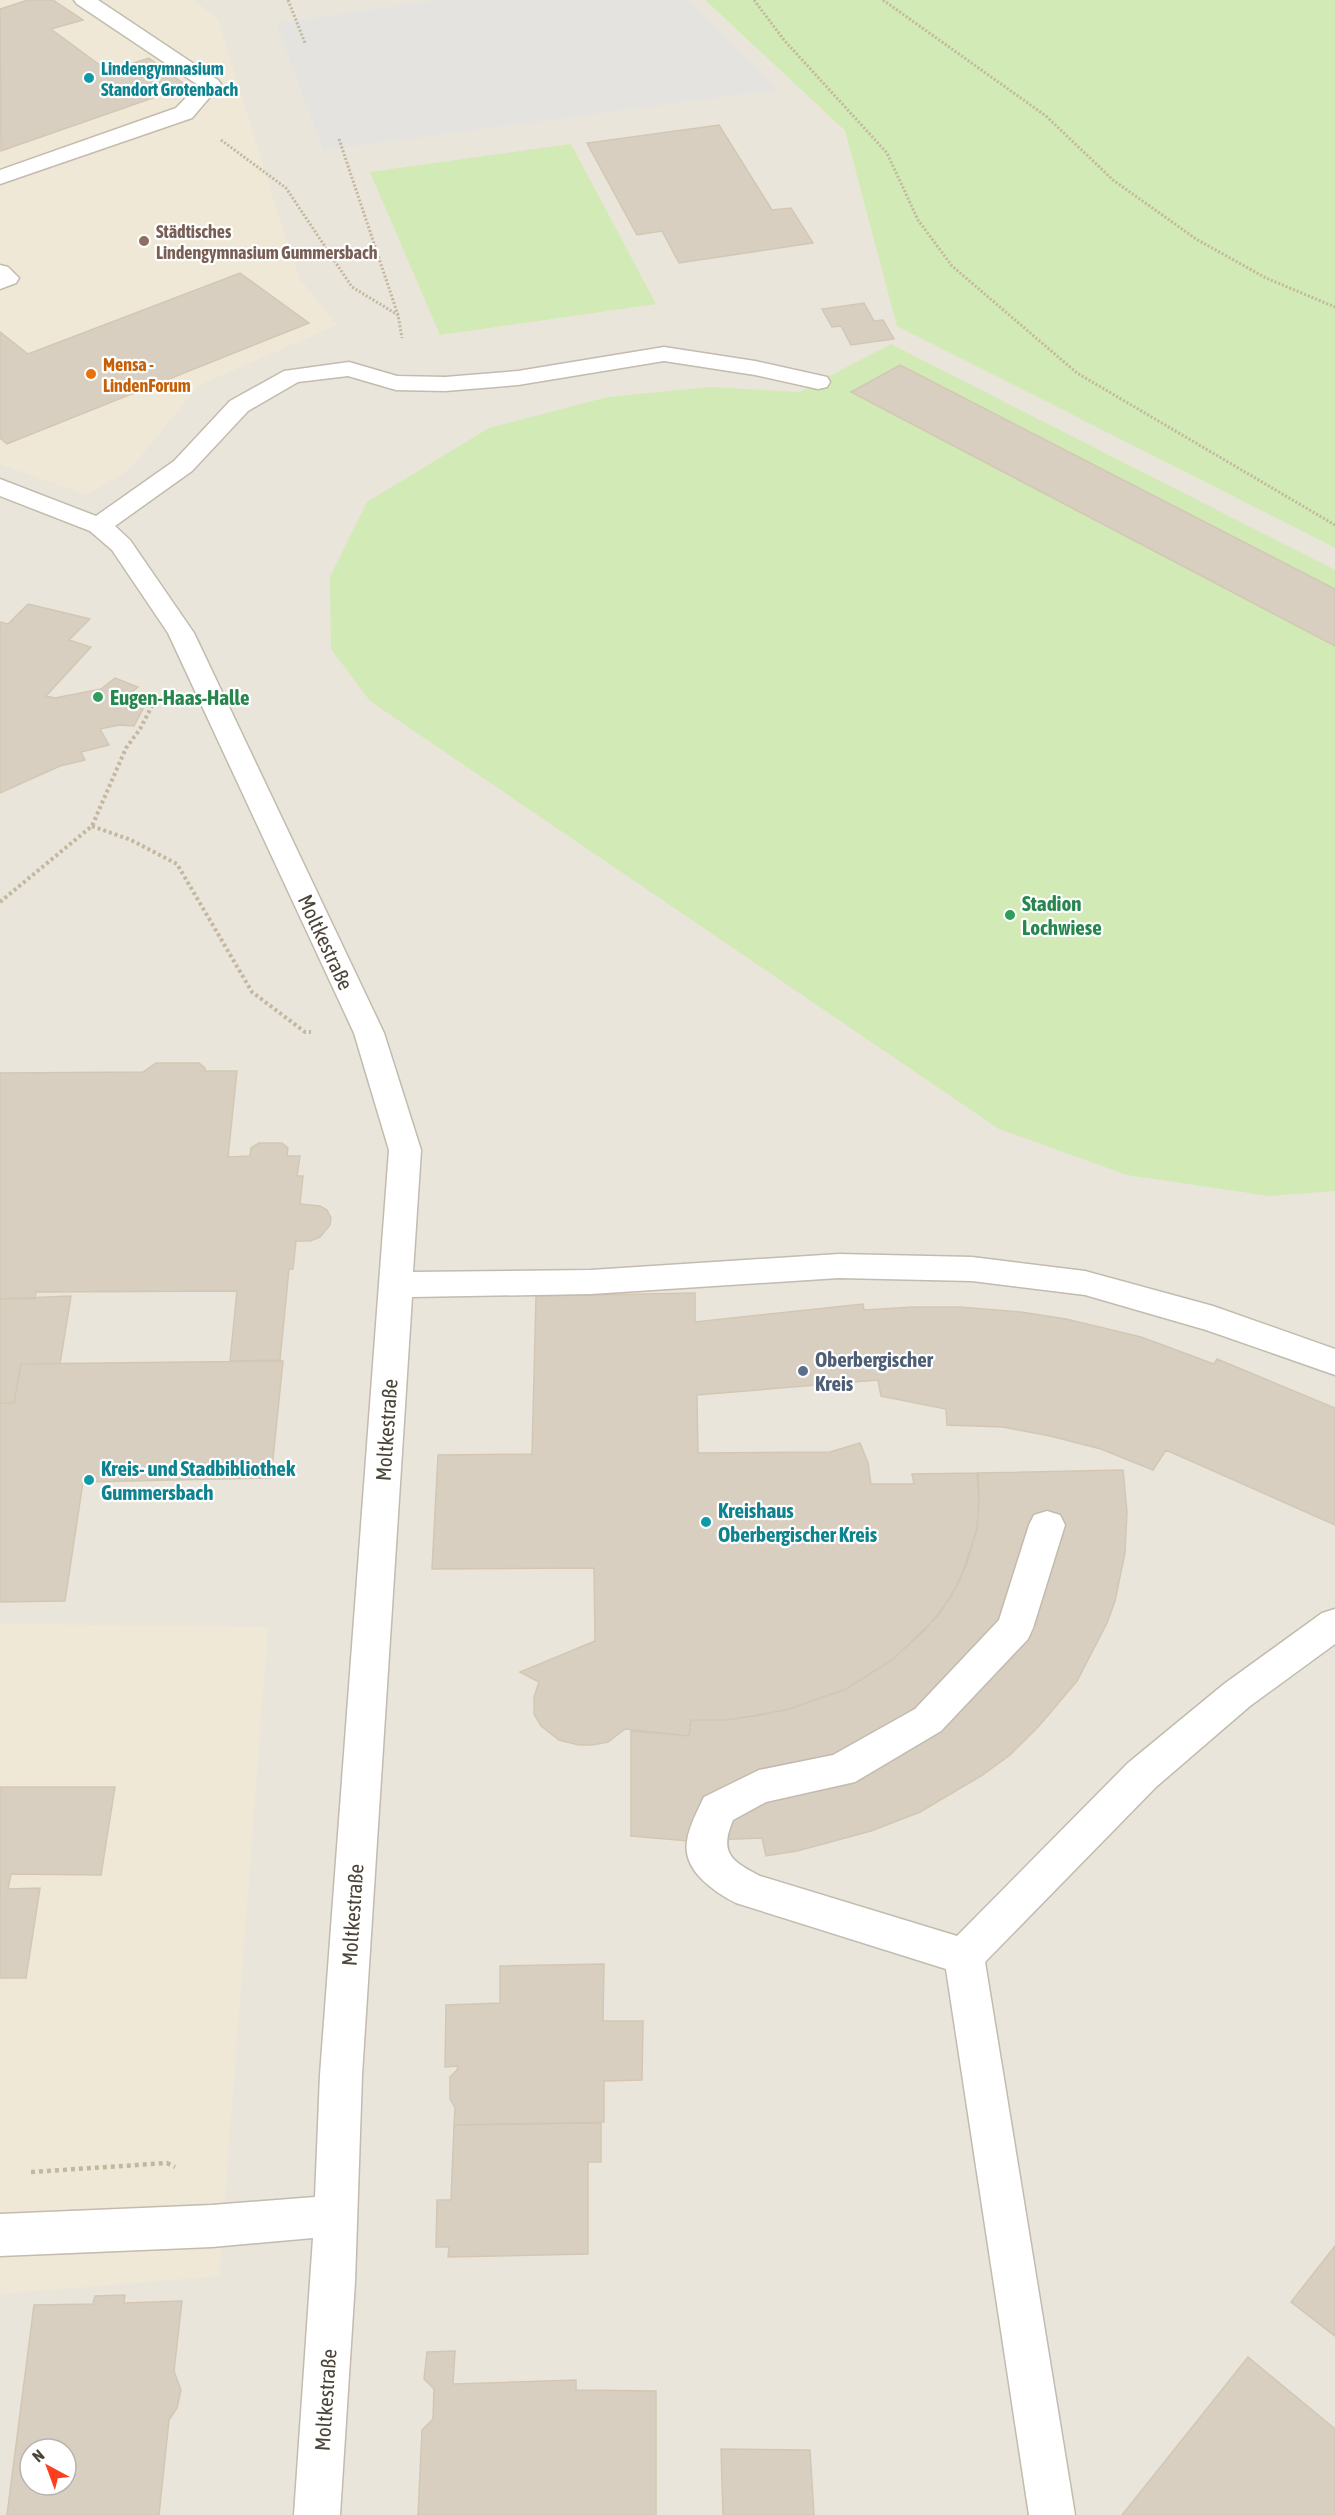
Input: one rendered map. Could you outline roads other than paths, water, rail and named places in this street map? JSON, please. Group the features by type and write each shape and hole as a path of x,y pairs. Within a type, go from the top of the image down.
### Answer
{"street":[{"path":"0,177 183,113 211,84 84,0"},
{"path":"0,272 8,278 0,282"},
{"path":"99,526 183,466 239,406 292,376 349,369 396,383 445,384 518,378 664,354 755,368 818,382"},
{"name":"Moltkestraße","path":"0,487 99,526 121,545 181,633 369,1033 405,1150 341,2075 333,2282 317,2515"},
{"path":"396,1285 591,1282 839,1266 972,1269 1085,1283 1213,1319 1335,1362"},
{"path":"964,1956 750,1891 725,1878 708,1853 706,1843 718,1809 759,1787 841,1770 928,1720 1015,1628 1047,1525"},
{"path":"964,1956 1142,1775 1237,1695 1335,1624"},
{"path":"964,1956 1052,2515"},
{"path":"0,2235 212,2226 334,2216"}],"place":[{"name":"Lindengymnasium Standort Grotenbach","path":"89,78"},
{"name":"Städtisches Lindengymnasium Gummersbach","path":"144,241"},
{"name":"Mensa - LindenForum","path":"91,374"},
{"name":"Eugen-Haas-Halle","path":"98,697"},
{"name":"Stadion Lochwiese","path":"1010,915"},
{"name":"Oberbergischer Kreis","path":"803,1371"},
{"name":"Kreis- und Stadbibliothek Gummersbach","path":"89,1480"},
{"name":"Kreishaus Oberbergischer Kreis","path":"706,1522"}]}
